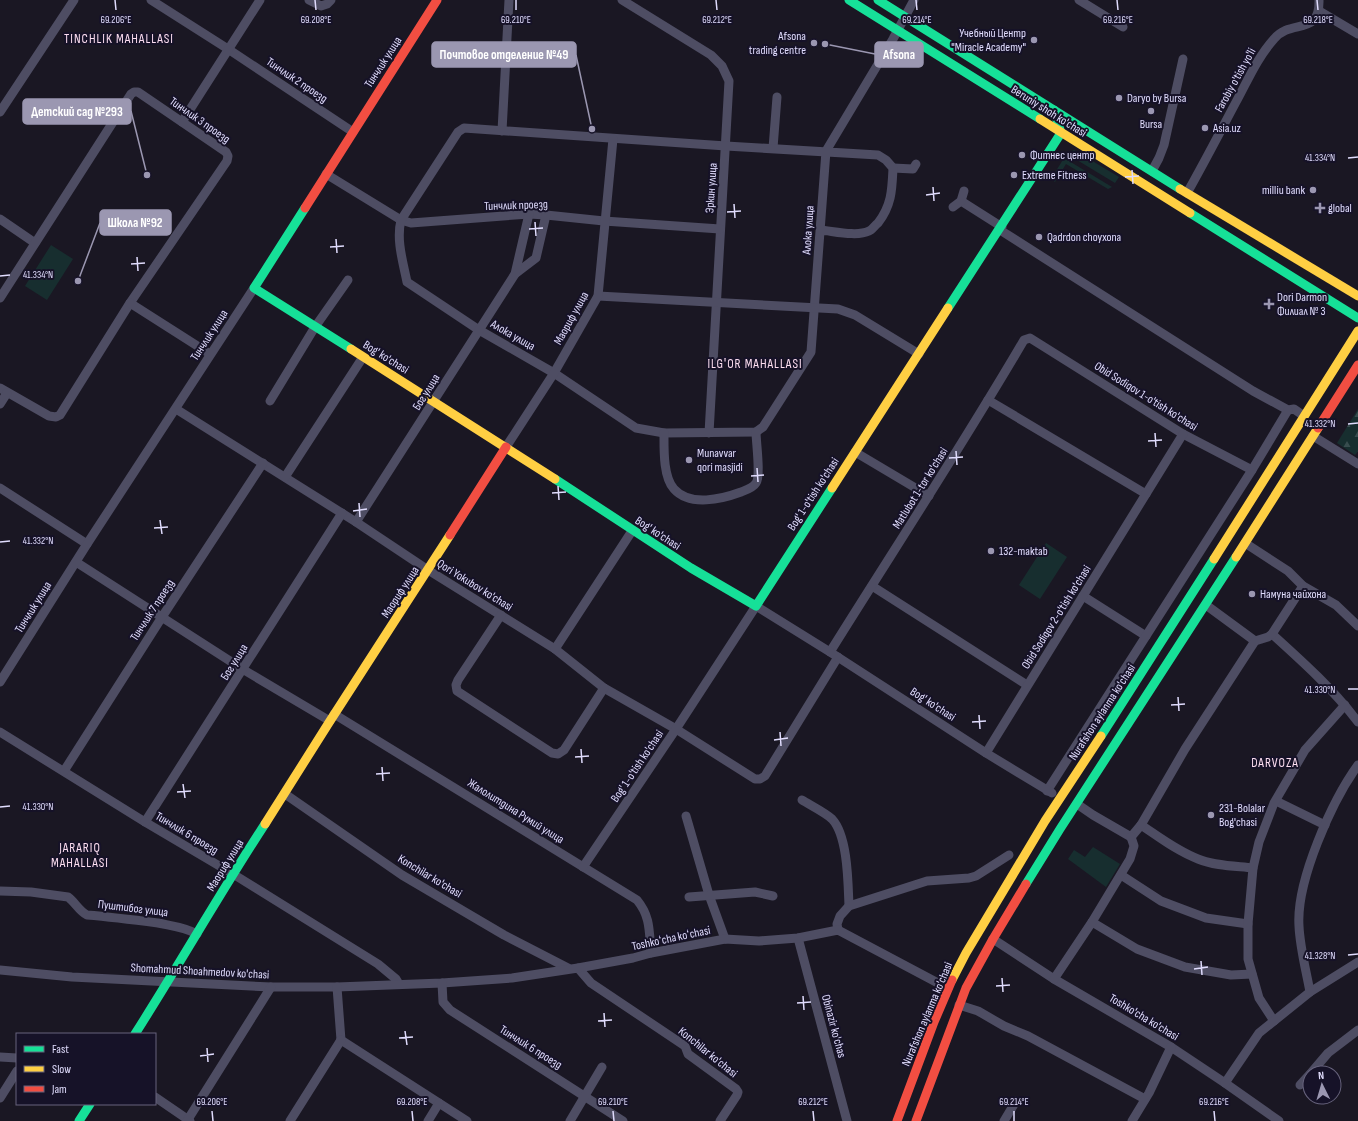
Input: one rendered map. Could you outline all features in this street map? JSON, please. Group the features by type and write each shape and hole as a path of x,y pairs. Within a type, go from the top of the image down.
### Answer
{"main road":[{"name":"Тинчлик улица","path":"254,288 437,0"},
{"name":"Beruniy shoh ko'chasi","path":"849,0 1358,318"},
{"name":"Beruniy shoh ko'chasi","path":"878,0 1187,193 1358,296"},
{"path":"1054,110 1061,133 1088,131"},
{"name":"Bog' 1-o'tish ko'chasi","path":"756,606 1061,133"},
{"name":"Bog' ko'chasi","path":"254,288 506,447 632,531 756,606"},
{"name":"Nurafshon aylanma ko'chasi","path":"897,1121 934,1022 948,988 966,953 1045,821 1179,614 1358,332"},
{"path":"916,1121 966,988 993,939 1077,804 1194,624 1358,364"},
{"name":"Маориф улица","path":"136,1033 169,981 233,874 285,794 332,717 506,447"},
{"path":"1261,485 1266,483 1272,484 1276,495"},
{"path":"1179,614 1180,620 1183,624 1194,624"},
{"path":"79,1121 89,1105"}],"street":[{"path":"0,112 74,0"},
{"name":"Тинчлик 2 проезд","path":"151,0 353,132"},
{"path":"182,122 260,0"},
{"path":"309,0 321,6 327,4 331,0"},
{"path":"502,131 509,0"},
{"name":"Эркин улица","path":"622,0 711,55 722,66 728,81 726,146 709,433"},
{"name":"Алока улица","path":"401,220 399,238 407,282 479,330 554,373 636,428 664,433 756,432 763,427 811,352 826,151 898,30 904,16 914,0"},
{"path":"1078,0 1123,28"},
{"path":"1319,0 1319,11 1358,34"},
{"name":"Farobiy o'tish yo'li","path":"1187,193 1254,66 1273,39 1279,33 1290,28 1310,24 1319,11"},
{"path":"506,46 565,50"},
{"path":"1152,171 1164,145 1183,59"},
{"name":"Тинчлик 3 проезд","path":"0,298 131,94 134,92 138,92 226,152 228,156 227,161 130,303 60,415 56,417 49,416 4,391 0,404"},
{"path":"773,148 777,97"},
{"path":"401,220 458,132 464,128 613,139 826,151 878,155 886,160 893,168 890,201 879,221 870,231 859,234 820,230"},
{"name":"Маориф улица","path":"506,447 554,373 598,296 613,139"},
{"path":"893,168 913,169 916,164"},
{"name":"Тинчлик проезд","path":"326,174 401,220 411,223 529,214 720,229"},
{"path":"953,207 961,201 964,191"},
{"path":"961,201 1253,391 1288,410 1294,410 1304,416"},
{"name":"Бог улица","path":"356,522 515,274 529,214"},
{"name":"Бог улица","path":"515,274 536,258 546,215"},
{"path":"0,219 35,243"},
{"path":"270,401 315,327 348,280"},
{"name":"Тинчлик улица","path":"0,682 210,354 254,288"},
{"path":"598,296 838,308 847,311 919,354"},
{"path":"130,303 210,354"},
{"name":"Matlubot 1-tor ko'chasi","path":"760,779 765,776 872,586 1024,340 1030,338"},
{"name":"Obid Sodiqov 1-o'tish ko'chasi","path":"1030,338 1184,434 1252,470"},
{"path":"285,478 364,357"},
{"path":"988,400 1146,494"},
{"name":"Qori Yokubov ko'chasi","path":"176,409 342,513 428,570 555,649 604,688 676,729 756,779 760,779"},
{"path":"1083,596 1146,636 1252,470 1288,410"},
{"path":"664,433 666,468 669,481 674,490 691,498 705,500 723,498 739,493 750,489 756,483 758,476 756,432"},
{"name":"Obid Sodiqov 2-o'tish ko'chasi","path":"986,753 1184,434"},
{"path":"1313,436 1358,464"},
{"path":"855,452 929,496"},
{"name":"Тинчлик 7 проезд","path":"64,771 262,463"},
{"path":"0,488 88,544"},
{"name":"Бог улица","path":"145,822 244,670 342,513"},
{"path":"555,649 632,531"},
{"path":"1245,543 1288,571 1303,586 1336,605 1358,626"},
{"name":"Жалолитдина Румий улица","path":"76,562 244,670 332,717 637,900 644,908 649,925 651,952"},
{"path":"872,586 1027,685"},
{"path":"1131,837 1141,825 1185,749 1255,641 1268,637 1272,634 1303,586"},
{"path":"1206,605 1255,641"},
{"name":"Bog' ko'chasi","path":"756,606 834,654 986,753 1050,792 1146,636"},
{"name":"Bog' 1-o'tish ko'chasi","path":"583,867 676,729 756,606"},
{"path":"501,615 458,680 456,686 457,691 552,753 558,754 564,750 604,688"},
{"path":"1272,634 1321,678 1358,722"},
{"path":"1274,1021 1259,998 1248,959 1248,924 1253,868 1265,825 1276,801 1306,750 1345,705"},
{"name":"Тинчлик 6 проезд","path":"0,732 378,964 396,979 399,984"},
{"path":"1310,992 1302,952 1299,924 1301,904 1312,858 1324,825 1350,776 1358,765"},
{"name":"Konchilar ko'chasi","path":"285,794 402,875 504,935 568,968"},
{"path":"802,800 832,818 840,834 844,848 849,906"},
{"path":"1276,801 1324,825"},
{"path":"1054,979 1121,875 1134,846 1131,837 1077,804"},
{"path":"686,816 709,895 725,939"},
{"path":"1141,825 1172,846 1198,859 1224,865 1253,868"},
{"path":"936,982 838,930 837,924 840,916 849,906 927,882 976,876 1009,855"},
{"path":"1121,875 1161,901 1206,918 1248,924"},
{"name":"Пуштибог улица","path":"0,891 31,892 68,897 83,913 87,915 182,927 197,934"},
{"path":"689,897 755,892 773,896"},
{"path":"1092,922 1138,949 1185,967 1231,975 1252,974"},
{"name":"Toshkoʻcha koʻchasi","path":"399,984 442,983 512,978 633,958 651,952 725,939 759,941 798,938 838,930"},
{"name":"Obinazir ko'chas","path":"798,938 847,1121"},
{"name":"Toshko'cha ko'chasi","path":"993,939 1054,979 1170,1047 1279,1121"},
{"path":"1225,1083 1259,1033 1310,992 1358,962"},
{"name":"Konchilar ko'chasi","path":"578,968 590,983 685,1046 688,1054 736,1089 738,1092 737,1095 720,1121"},
{"name":"Shomahmud Shoahmedov ko'chasi","path":"0,970 72,977 271,987 337,987 399,984"},
{"name":"Тинчлик 6 проезд","path":"442,983 443,1002 450,1010 624,1121"},
{"path":"156,1098 188,1121 271,987"},
{"path":"290,1121 341,1040 337,987"},
{"path":"959,1005 978,1011 1004,1026 1028,1036 1145,1099"},
{"path":"1317,1065 1328,1053 1358,1030"},
{"path":"341,1040 467,1121"},
{"path":"1132,1121 1150,1093 1170,1047"},
{"path":"0,1057 16,1058"},
{"path":"570,1121 602,1067"},
{"path":"0,1098 16,1073"},
{"path":"1004,1121 1016,1101"},
{"path":"428,1121 439,1103"}],"green space":[{"path":"1074,150 1119,177 1115,183 1067,154"},
{"path":"1064,158 1112,187 1108,189 1066,164 1055,182 1051,179"},
{"path":"51,245 73,259 47,300 25,286"},
{"path":"1358,409 1358,451 1355,455 1337,443"},
{"path":"1046,543 1067,557 1040,599 1019,585"},
{"path":"1093,847 1120,864 1106,887 1068,859 1074,850 1085,857"}],"traffic: fast":[{"path":"849,0 1040,119"},
{"path":"878,0 1180,189"},
{"path":"948,308 1061,133 1054,110"},
{"path":"305,208 254,288 351,349"},
{"path":"1190,213 1358,318"},
{"path":"555,479 691,568 756,606 832,488"},
{"path":"1026,884 1236,557"},
{"path":"1101,736 1214,559"},
{"path":"136,1033 265,824"},
{"path":"79,1121 89,1105"}],"traffic: slow":[{"path":"1040,119 1190,213"},
{"path":"1180,189 1358,296"},
{"path":"832,488 948,308"},
{"path":"1214,559 1358,331"},
{"path":"351,349 555,479"},
{"path":"1236,557 1318,428"},
{"path":"265,824 450,535"},
{"path":"952,980 966,953 1045,821 1101,736"}],"traffic: jam":[{"path":"305,208 437,0"},
{"path":"1318,428 1358,365"},
{"path":"450,535 506,447"},
{"path":"916,1121 966,988 1026,884"},
{"path":"897,1121 934,1022 952,980"}],"place":[{"name":"Учебный Центр \"Miracle Academy\"","path":"1034,40"},
{"name":"Afsona trading centre","path":"814,43"},
{"name":"Afsona","path":"825,44"},
{"name":"Daryo by Bursa","path":"1119,98"},
{"name":"Bursa","path":"1151,111"},
{"name":"Asia.uz","path":"1205,128"},
{"name":"Почтовое отделение №49","path":"592,129"},
{"name":"Фитнес центр","path":"1022,155"},
{"name":"Детский сад №293","path":"147,175"},
{"name":"Extreme Fitness","path":"1014,175"},
{"name":"milliu bank","path":"1313,190"},
{"name":"global","path":"1320,208"},
{"name":"Qadrdon choyxona","path":"1039,237"},
{"name":"Школа №92","path":"78,281"},
{"name":"Dori Darmon Филиал № 3","path":"1269,304"},
{"name":"Munavvar qori masjidi","path":"689,460"},
{"name":"132-maktab","path":"991,551"},
{"name":"Намуна чайхона","path":"1252,594"},
{"name":"231-Bolalar Bog'chasi","path":"1211,815"}],"district":[{"name":"TINCHLIK MAHALLASI","path":"119,38"},
{"name":"ILG'OR MAHALLASI","path":"755,363"},
{"name":"DARVOZA","path":"1275,762"},
{"name":"JARARIQ MAHALLASI","path":"80,854"}]}
